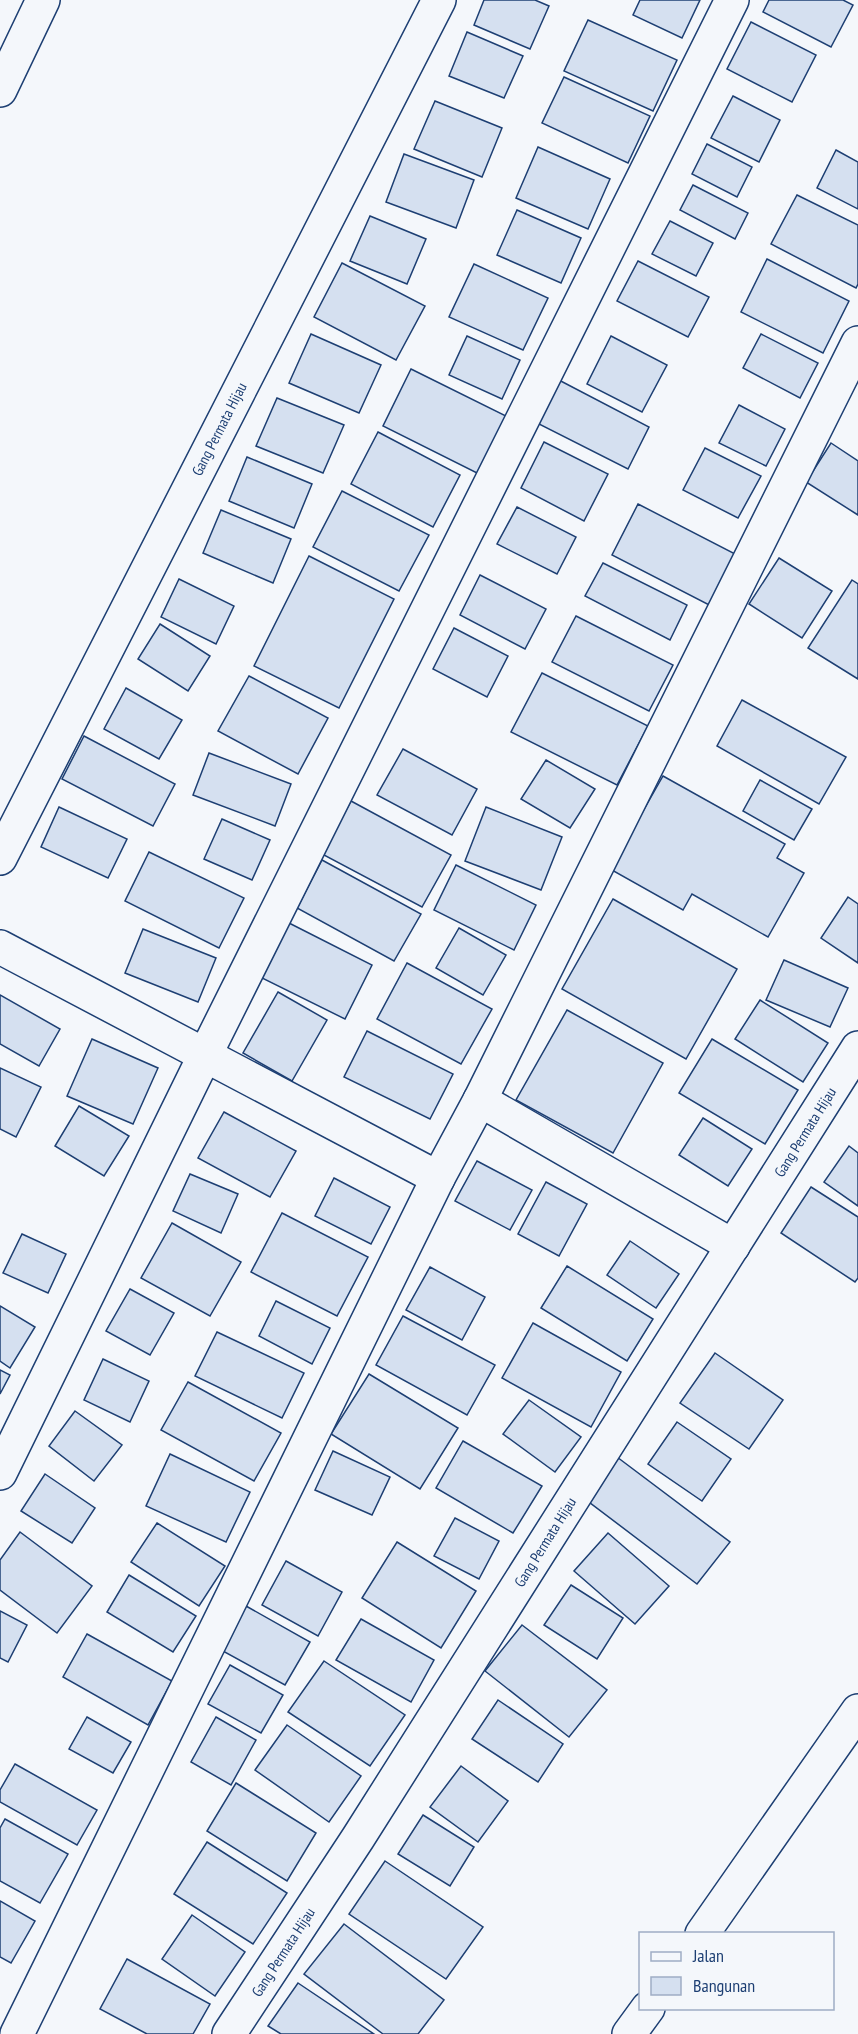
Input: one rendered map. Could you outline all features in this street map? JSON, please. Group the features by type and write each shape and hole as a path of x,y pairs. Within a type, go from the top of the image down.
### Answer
{"street":[{"path":"0,90 43,0"},
{"name":"Gang Permata Hijau","path":"0,858 439,0"},
{"path":"0,1473 732,0"},
{"path":"17,2034 438,1178 480,1100 858,343"},
{"path":"0,947 438,1178"},
{"name":"Gang Permata Hijau","path":"229,2034 364,1828 858,1048"},
{"path":"480,1100 733,1246"},
{"path":"703,1932 858,1711"},
{"path":"629,2034 647,2010"}],"building":[{"path":"484,0 535,0 549,6 530,49 474,25"},
{"path":"640,0 700,0 682,38 633,15"},
{"path":"769,0 843,0 853,5 831,47 763,12"},
{"path":"588,20 677,60 653,111 564,71"},
{"path":"751,22 816,55 792,102 727,69"},
{"path":"467,32 523,56 504,98 449,76"},
{"path":"564,77 650,116 628,163 542,123"},
{"path":"733,96 780,120 759,162 711,138"},
{"path":"435,101 502,128 482,177 414,149"},
{"path":"707,144 752,167 737,197 692,174"},
{"path":"538,147 610,179 588,229 516,198"},
{"path":"836,150 858,162 858,209 817,188"},
{"path":"404,154 474,180 456,228 386,202"},
{"path":"693,185 748,213 735,239 680,210"},
{"path":"797,195 858,225 858,284 856,288 771,244"},
{"path":"517,210 581,238 561,283 497,255"},
{"path":"370,216 426,239 407,284 350,261"},
{"path":"670,221 713,243 696,276 652,254"},
{"path":"767,259 849,301 823,353 741,312"},
{"path":"638,261 709,297 688,337 617,301"},
{"path":"342,263 425,306 396,360 314,317"},
{"path":"474,264 548,298 523,350 449,317"},
{"path":"311,334 381,365 359,413 289,383"},
{"path":"761,334 818,363 800,398 743,368"},
{"path":"467,336 520,360 502,399 449,375"},
{"path":"611,336 667,365 642,412 587,384"},
{"path":"411,369 506,416 477,473 383,426"},
{"path":"555,378 649,427 628,469 533,421"},
{"path":"277,398 344,425 323,473 256,446"},
{"path":"739,405 785,429 766,466 719,443"},
{"path":"378,432 460,475 433,527 351,484"},
{"path":"544,442 608,474 584,521 521,488"},
{"path":"831,443 858,461 858,515 806,482"},
{"path":"705,448 761,476 738,518 683,490"},
{"path":"247,457 312,484 294,528 229,501"},
{"path":"342,491 429,535 399,591 313,547"},
{"path":"638,504 741,557 715,608 612,555"},
{"path":"517,507 576,537 557,574 497,544"},
{"path":"221,510 291,539 273,583 203,553"},
{"path":"309,556 394,599 339,708 254,666"},
{"path":"779,558 832,591 802,638 749,604"},
{"path":"603,563 687,605 670,640 585,596"},
{"path":"480,575 546,609 525,649 460,615"},
{"path":"179,579 234,606 216,644 161,617"},
{"path":"852,580 858,584 858,679 808,648"},
{"path":"576,616 673,665 649,711 552,662"},
{"path":"160,624 210,656 188,691 138,659"},
{"path":"454,628 508,656 487,697 433,669"},
{"path":"542,673 648,726 617,785 511,732"},
{"path":"249,676 328,718 298,774 218,731"},
{"path":"126,688 182,720 159,759 104,729"},
{"path":"742,700 846,757 819,804 717,746"},
{"path":"84,736 175,784 153,826 62,779"},
{"path":"403,749 477,789 452,835 377,795"},
{"path":"209,753 291,784 275,826 193,795"},
{"path":"546,760 595,789 570,828 521,799"},
{"path":"663,776 785,844 777,858 804,873 768,937 692,894 683,910 610,869"},
{"path":"760,780 812,809 794,840 743,811"},
{"path":"351,801 451,855 422,907 322,854"},
{"path":"59,807 127,839 108,878 41,847"},
{"path":"486,807 562,837 541,890 465,861"},
{"path":"222,819 270,840 252,880 204,859"},
{"path":"149,852 244,898 219,948 125,901"},
{"path":"322,860 421,914 394,961 297,908"},
{"path":"456,865 536,905 514,950 434,910"},
{"path":"848,897 858,904 858,963 821,938"},
{"path":"613,899 737,969 686,1059 562,989"},
{"path":"289,923 372,965 345,1019 262,978"},
{"path":"459,928 506,955 483,995 436,968"},
{"path":"143,929 216,958 198,1002 125,973"},
{"path":"784,960 848,988 830,1027 766,1000"},
{"path":"407,963 492,1009 461,1064 377,1019"},
{"path":"278,992 327,1020 292,1081 243,1053"},
{"path":"0,995 60,1029 39,1066 0,1044"},
{"path":"760,1000 828,1043 803,1082 735,1039"},
{"path":"567,1010 663,1063 613,1153 516,1100"},
{"path":"367,1031 453,1074 430,1119 344,1077"},
{"path":"92,1039 158,1068 133,1124 67,1096"},
{"path":"712,1039 798,1090 765,1144 679,1093"},
{"path":"0,1068 41,1087 16,1137 0,1129"},
{"path":"79,1106 129,1136 104,1176 55,1146"},
{"path":"224,1112 296,1151 270,1197 198,1158"},
{"path":"703,1118 752,1149 728,1186 679,1155"},
{"path":"849,1146 858,1153 858,1206 824,1182"},
{"path":"477,1161 532,1190 510,1230 455,1201"},
{"path":"190,1174 238,1194 221,1233 173,1211"},
{"path":"334,1178 390,1207 371,1244 315,1216"},
{"path":"546,1182 587,1204 559,1256 518,1234"},
{"path":"811,1187 858,1217 858,1278 855,1282 781,1233"},
{"path":"282,1213 368,1257 337,1316 251,1272"},
{"path":"172,1223 241,1262 210,1316 141,1278"},
{"path":"22,1234 66,1254 48,1293 3,1273"},
{"path":"630,1241 679,1274 656,1308 607,1275"},
{"path":"567,1266 653,1319 627,1361 541,1308"},
{"path":"430,1267 485,1297 462,1340 406,1310"},
{"path":"130,1289 174,1313 150,1355 106,1331"},
{"path":"276,1301 330,1328 312,1364 259,1336"},
{"path":"0,1306 35,1327 10,1368 0,1361"},
{"path":"403,1316 495,1365 467,1415 376,1365"},
{"path":"533,1323 621,1372 591,1427 502,1378"},
{"path":"217,1332 304,1373 282,1418 195,1376"},
{"path":"715,1353 783,1400 749,1449 680,1403"},
{"path":"103,1359 149,1381 130,1422 84,1400"},
{"path":"0,1370 10,1375 0,1394"},
{"path":"369,1374 458,1428 420,1489 331,1434"},
{"path":"188,1382 281,1433 254,1481 161,1430"},
{"path":"529,1400 581,1437 555,1472 503,1434"},
{"path":"75,1411 122,1445 94,1481 49,1446"},
{"path":"677,1422 731,1459 702,1501 648,1464"},
{"path":"463,1441 542,1486 513,1533 436,1488"},
{"path":"333,1451 390,1477 372,1515 315,1490"},
{"path":"170,1454 250,1492 226,1542 146,1506"},
{"path":"613,1454 730,1542 697,1584 581,1496"},
{"path":"45,1474 95,1508 72,1543 21,1511"},
{"path":"455,1518 499,1541 479,1579 434,1556"},
{"path":"157,1523 225,1566 199,1606 131,1562"},
{"path":"20,1532 92,1586 57,1633 0,1590 0,1560"},
{"path":"608,1533 669,1586 635,1624 574,1571"},
{"path":"397,1542 476,1591 441,1648 362,1598"},
{"path":"286,1561 342,1592 318,1636 262,1605"},
{"path":"129,1575 196,1616 173,1652 107,1612"},
{"path":"571,1585 623,1618 597,1659 544,1625"},
{"path":"246,1606 310,1642 285,1685 221,1650"},
{"path":"0,1611 27,1625 8,1662 0,1658"},
{"path":"361,1619 434,1660 411,1702 336,1660"},
{"path":"522,1625 607,1690 569,1737 485,1671"},
{"path":"87,1634 172,1681 148,1725 63,1677"},
{"path":"324,1661 405,1715 370,1766 288,1712"},
{"path":"230,1665 283,1695 261,1733 208,1704"},
{"path":"498,1700 563,1744 538,1782 472,1739"},
{"path":"87,1717 131,1742 113,1773 69,1749"},
{"path":"216,1717 256,1740 231,1785 191,1762"},
{"path":"287,1725 361,1776 329,1822 255,1770"},
{"path":"15,1764 97,1810 77,1845 0,1802 0,1790"},
{"path":"461,1766 508,1801 478,1842 430,1807"},
{"path":"236,1783 316,1833 287,1881 207,1831"},
{"path":"423,1815 474,1847 450,1886 398,1854"},
{"path":"5,1819 68,1854 40,1903 0,1881 0,1828"},
{"path":"207,1842 287,1893 253,1944 174,1894"},
{"path":"385,1861 483,1927 446,1979 349,1914"},
{"path":"0,1901 35,1921 11,1963 0,1957"},
{"path":"192,1915 245,1952 215,1996 162,1959"},
{"path":"344,1924 444,2000 418,2034 383,2034 304,1974"},
{"path":"127,1959 210,2004 193,2034 147,2034 100,2009"},
{"path":"298,1983 374,2034 281,2034 268,2026"}]}
